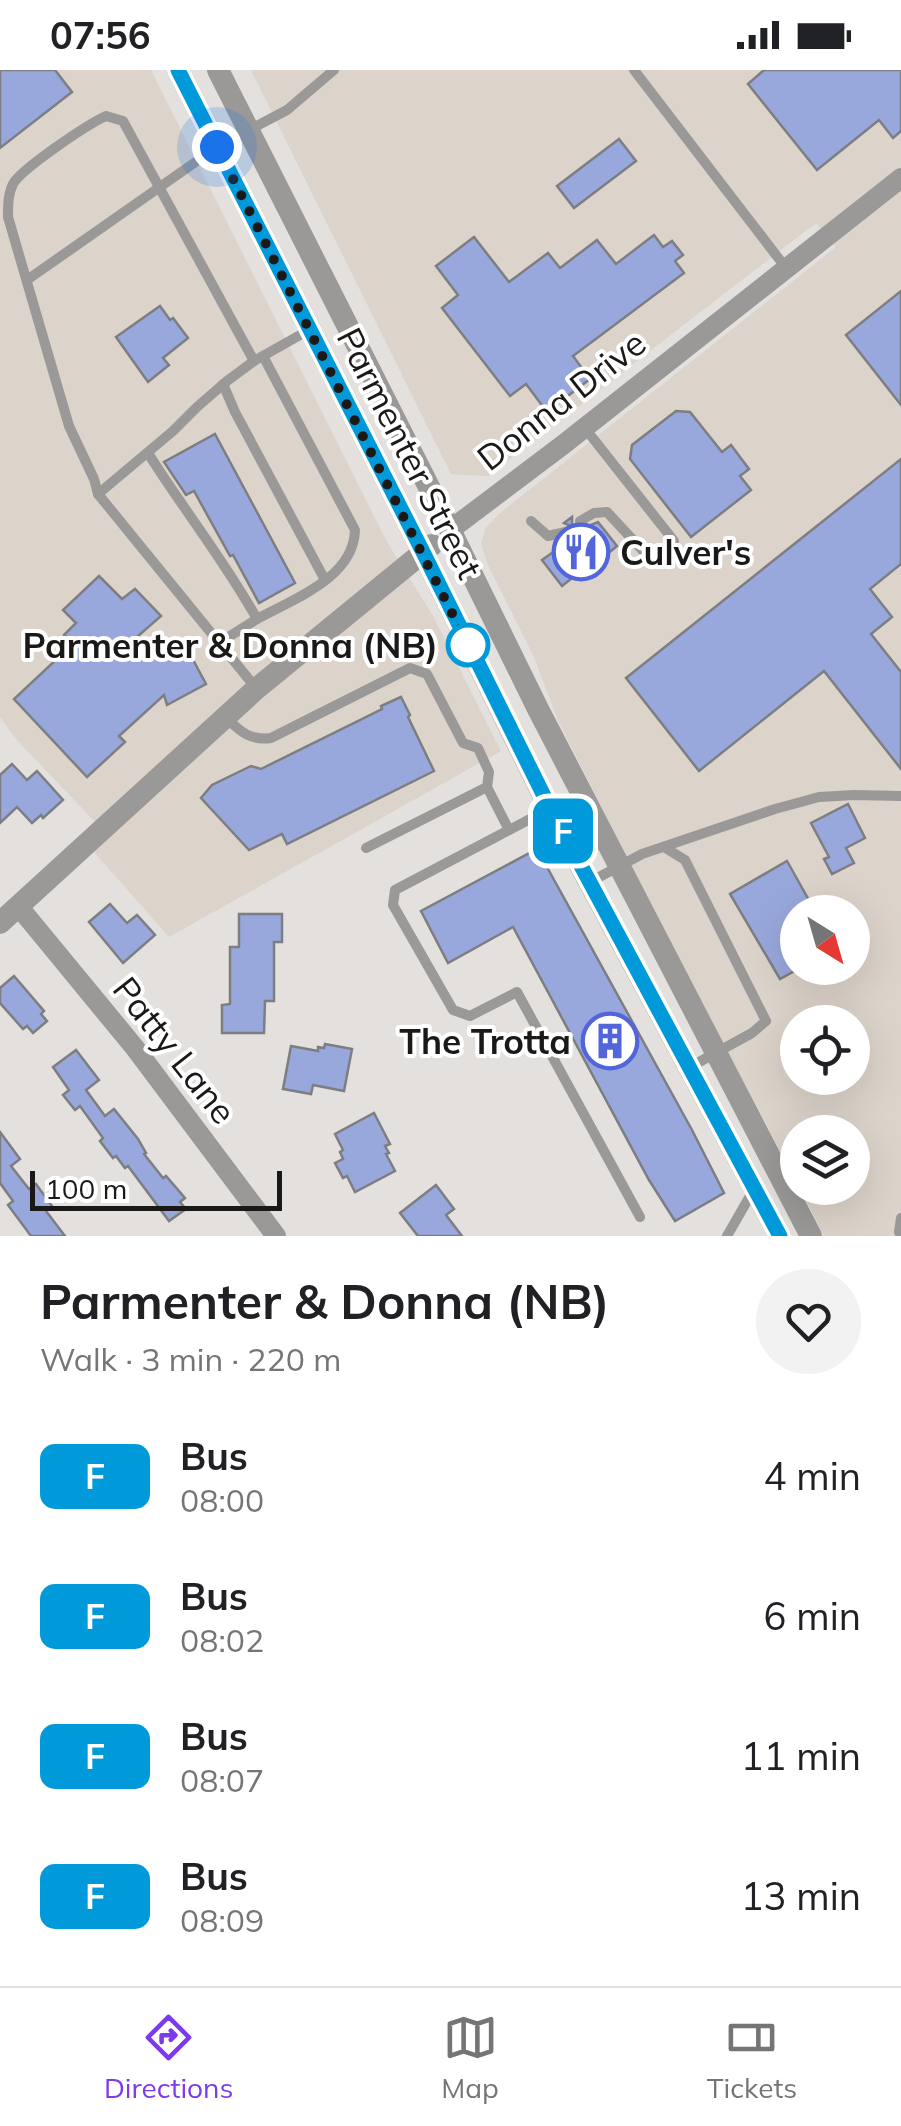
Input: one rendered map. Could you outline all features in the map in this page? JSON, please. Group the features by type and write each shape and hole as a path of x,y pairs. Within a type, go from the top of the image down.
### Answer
{"street":[{"name":"Parmenter Street","path":"178,70 550,808 780,1236"},
{"name":"Parmenter Street","path":"218,70 618,866 810,1236"},
{"name":"Donna Drive","path":"0,924 256,689 450,530 901,178"},
{"name":"Patty Lane","path":"19,906 135,1048 276,1236"}],"lane":[{"path":"27,280 217,147 287,110 334,70"},
{"path":"634,70 787,268"},
{"path":"220,643 325,580 350,556 355,530 123,121 106,116 89,123 14,182 8,197 8,216 69,426 98,494 256,689"},
{"path":"98,494 223,384 309,330"},
{"path":"223,384 325,580"},
{"path":"580,522 594,513 607,512 652,560 659,561 668,554 674,541 584,428"},
{"path":"148,453 239,585 257,619"},
{"path":"531,522 548,536 566,532"},
{"path":"225,717 244,734 270,738 410,668 426,674 462,743 478,748 489,772 486,787 509,830"},
{"path":"366,848 486,787"},
{"path":"590,882 642,854 775,809 819,798 901,796"},
{"path":"550,808 395,890 393,905 453,1010 470,1016 516,992 640,1216"},
{"path":"664,847 685,860 766,1021 752,1033 690,1067"},
{"path":"726,1236 755,1187"},
{"path":"901,1218 901,1236"}],"shaded area":[{"path":"0,70 151,70 387,542 433,616 501,751 169,937 87,844 102,829 15,738 0,717"},
{"path":"251,70 901,70 901,1236 824,1236 808,1205 870,1205 870,1115 780,1115 780,1151 559,723 534,657 481,544 486,527 499,514 836,247 816,223 488,476 451,474"}],"building":[{"path":"0,70 55,70 72,92 0,148"},
{"path":"764,70 901,70 901,131 893,138 879,120 817,170 748,84"},
{"path":"619,139 636,161 574,208 557,186"},
{"path":"654,235 663,247 672,241 683,255 675,261 684,273 573,356 590,379 547,412 526,384 510,396 442,308 458,295 436,266 474,237 509,282 548,253 560,268 597,240 616,264"},
{"path":"901,291 901,405 846,335"},
{"path":"160,306 188,338 163,358 169,365 148,382 116,337"},
{"path":"676,411 690,412 722,452 731,445 749,469 740,476 751,490 691,537 630,459 632,445"},
{"path":"215,434 295,583 259,603 194,491 186,495 164,462"},
{"path":"901,459 901,564 870,589 892,617 871,634 901,672 901,769 824,671 699,771 626,678"},
{"name":"Culver's","path":"572,517 572,524 579,530 598,522 617,546 562,586 542,560 573,538 573,527 564,523"},
{"path":"99,576 122,599 135,589 161,616 138,636 160,657 185,645 206,684 167,705 164,695 119,736 125,742 87,777 14,699 73,644 64,635 76,623 63,610"},
{"path":"401,697 434,771 287,844 282,834 249,850 201,798 212,785 251,766 261,769"},
{"path":"12,764 27,780 37,771 63,800 32,823 17,807 0,823 0,775"},
{"path":"848,804 865,838 846,848 854,863 832,874 824,859 829,857 811,823"},
{"name":"The Trotta","path":"537,849 724,1193 675,1221 513,927 448,963 421,911"},
{"path":"787,861 806,895 780,895 780,979 730,894"},
{"path":"110,904 127,923 137,915 155,935 123,963 89,922"},
{"path":"239,914 282,914 282,942 274,942 274,1001 265,1001 264,1033 222,1033 222,1005 230,1004 230,947 239,947"},
{"path":"14,976 44,1011 41,1014 47,1021 33,1033 27,1026 23,1029 0,1003 0,988"},
{"path":"325,1044 352,1049 344,1091 313,1085 311,1094 283,1089 291,1046 318,1051"},
{"path":"76,1050 99,1080 86,1090 105,1116 114,1109 163,1178 166,1176 185,1198 180,1202 186,1209 169,1221 128,1166 125,1168 116,1156 113,1158 80,1106 75,1110 63,1095 69,1090 53,1067"},
{"path":"374,1113 390,1144 385,1146 389,1153 386,1154 395,1171 355,1192 335,1163 343,1159 343,1150 335,1134"},
{"path":"0,1132 20,1159 11,1166 29,1189 36,1184 52,1206 46,1211 65,1236 31,1236 8,1205 13,1201 0,1183"},
{"path":"436,1185 454,1209 446,1215 462,1236 418,1236 400,1213"}],"bus line":[{"name":"F","path":"178,70 550,808 780,1236"}],"place":[{"name":"Culver's","path":"581,552"},
{"name":"Parmenter & Donna (NB)","path":"468,645"},
{"name":"The Trotta","path":"610,1041"}],"route":[{"path":"217,147 468,645"}]}
